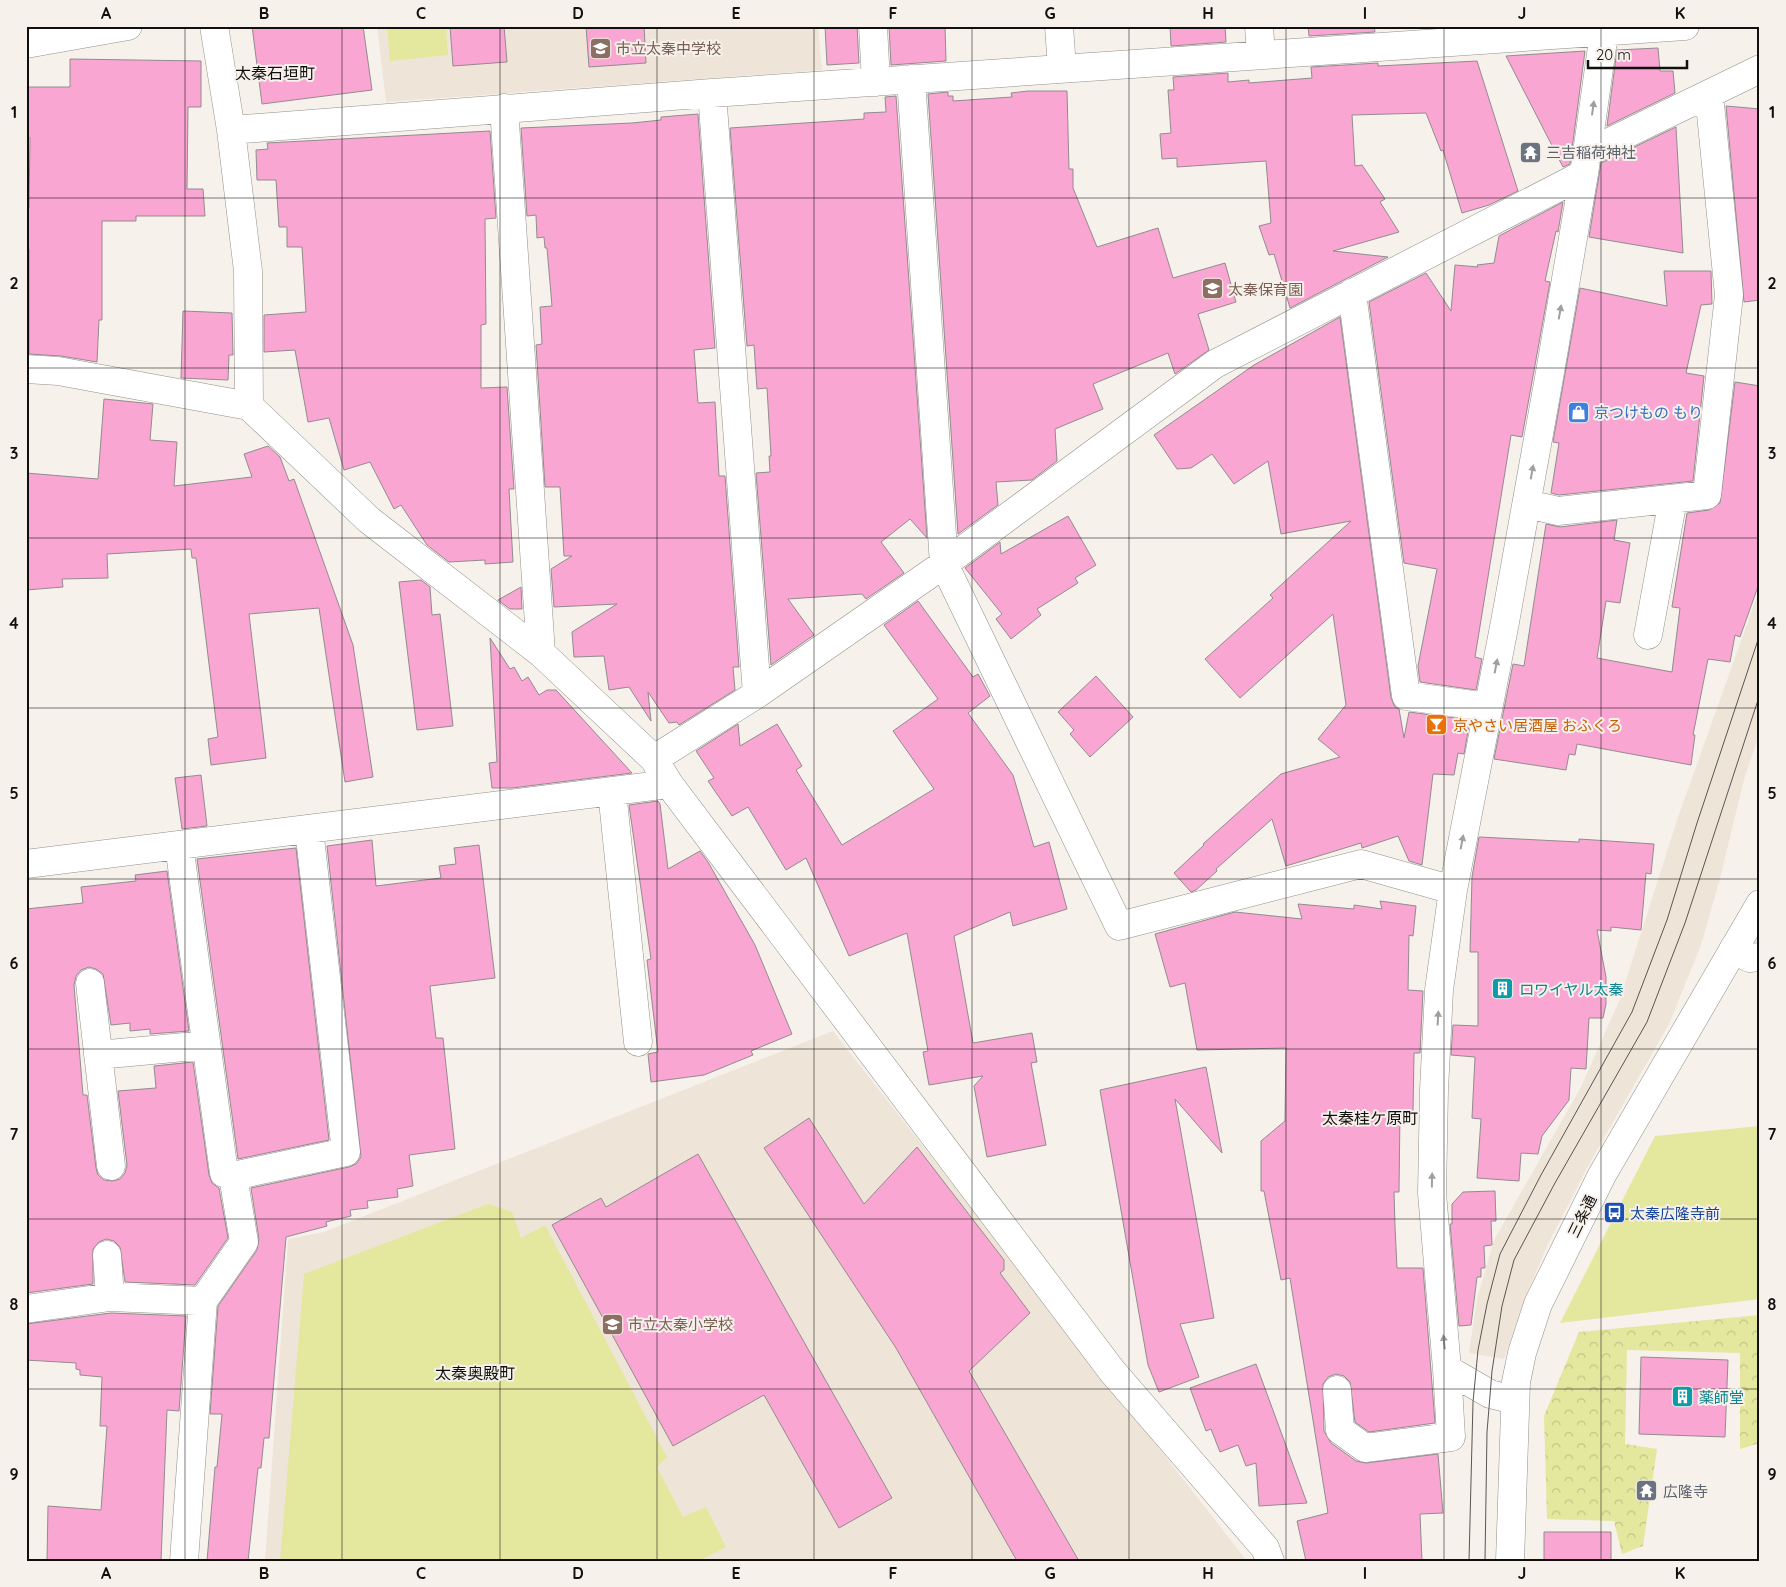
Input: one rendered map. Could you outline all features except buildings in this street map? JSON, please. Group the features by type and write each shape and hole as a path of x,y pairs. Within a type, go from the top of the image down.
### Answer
{"street":[{"path":"26,44 128,26"},
{"path":"214,26 230,130 248,271 249,406"},
{"path":"873,26 876,82"},
{"path":"1059,26 1062,68"},
{"path":"1260,26 1261,55"},
{"path":"230,130 504,108 1261,55 1605,28 1685,26"},
{"path":"1338,1390 1340,1430 1365,1448 1451,1437 1432,1193 1434,1090 1439,990 1452,890 1526,504 1585,163 1605,28"},
{"path":"654,759 757,694 944,564 1215,364 1352,293 1709,94 1760,69"},
{"path":"911,79 944,564 1119,926 1361,864 1452,890"},
{"path":"712,93 757,694"},
{"path":"1526,504 1558,511 1707,495 1729,295 1709,94"},
{"path":"504,108 541,653"},
{"path":"1352,293 1406,696 1488,707"},
{"path":"26,369 58,371 249,406 369,520 541,653 654,759 669,784 1112,1371 1265,1548 1270,1561"},
{"path":"1648,635 1673,499"},
{"path":"26,864 669,784"},
{"path":"612,791 638,1042"},
{"path":"180,845 224,1174 233,1176 346,1152 309,829"},
{"name":"三条通","path":"1510,1561 1514,1400 1522,1352 1538,1304 1602,1175 1760,904"},
{"path":"1734,948 1749,958 1760,957"},
{"path":"90,983 110,1166"},
{"path":"98,1055 206,1045"},
{"path":"184,1561 203,1301 244,1242 233,1176"},
{"path":"107,1255 110,1297"},
{"path":"26,1309 110,1297 203,1301"},
{"path":"1447,1369 1490,1394 1514,1400"}],"shaded area":[{"name":"市立太秦中学校","path":"377,26 818,26 822,70 386,102"},
{"path":"1760,588 1760,732 1745,776 1719,882 1701,945 1669,1024 1588,1166 1547,1246 1524,1300 1504,1359 1469,1353 1477,1299 1494,1240 1581,1087 1620,999 1677,820"},
{"path":"833,1031 1247,1561 265,1561 288,1239 324,1232"}],"green space":[{"path":"387,26 446,26 448,55 390,61"},
{"path":"1760,1126 1760,1299 1560,1323 1655,1136"},
{"path":"488,1204 512,1212 521,1238 545,1225 667,1457 657,1467 683,1517 706,1507 726,1547 699,1561 280,1561 304,1274"},
{"path":"1760,1315 1760,1443 1740,1449 1740,1353 1627,1350 1625,1444 1657,1449 1643,1546 1622,1554 1614,1521 1547,1519 1544,1416 1579,1332"}],"tram line":[{"path":"1469,1561 1473,1402 1478,1350 1487,1304 1500,1254 1541,1175 1632,1012 1667,920 1760,634"},
{"path":"1485,1561 1487,1432 1492,1371 1502,1306 1514,1260 1555,1183 1647,1022 1685,923 1760,694"}],"place":[{"name":"市立太秦中学校","path":"600,48"},
{"name":"三吉稲荷神社","path":"1530,152"},
{"name":"太秦保育園","path":"1212,289"},
{"name":"京つけもの もり","path":"1578,412"},
{"name":"京やさい居酒屋 おふくろ","path":"1437,725"},
{"name":"ロワイヤル太秦","path":"1503,989"},
{"name":"太秦広隆寺前","path":"1614,1213"},
{"name":"市立太秦小学校","path":"612,1324"},
{"name":"薬師堂","path":"1683,1397"},
{"name":"広隆寺","path":"1647,1491"}],"district":[{"name":"太秦石垣町","path":"275,73"},
{"name":"太秦桂ケ原町","path":"1370,1118"},
{"name":"太秦奥殿町","path":"475,1373"}]}
